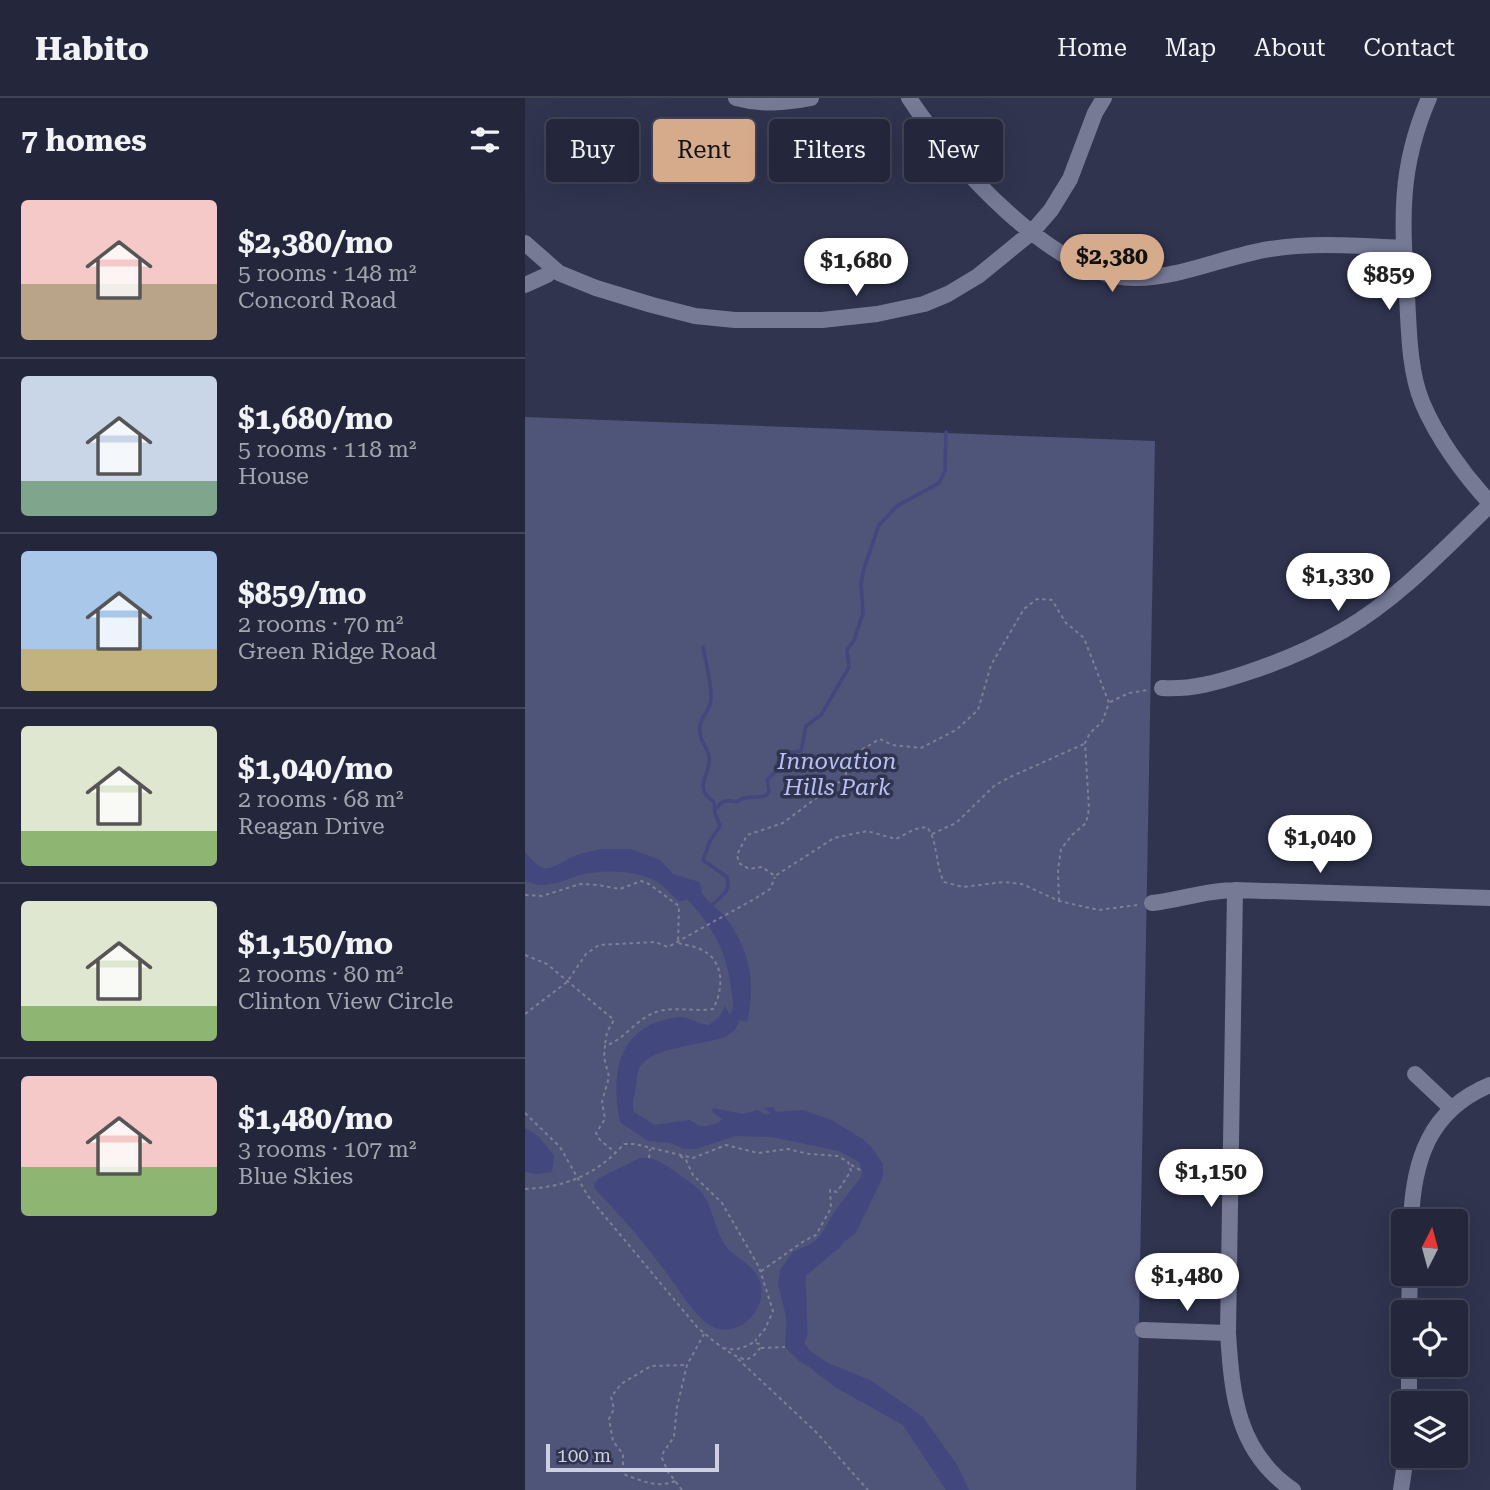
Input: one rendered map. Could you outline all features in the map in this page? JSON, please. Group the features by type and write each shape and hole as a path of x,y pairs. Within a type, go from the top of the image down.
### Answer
{"street":[{"path":"736,98 751,102 786,103 811,98"},
{"path":"909,98 955,159 1032,232 1082,264 1107,275 1134,278 1158,276 1283,248 1310,245 1403,248"},
{"path":"525,243 559,272 597,288 695,316 734,320 822,320 877,314 925,304 978,276 1032,232 1051,210 1070,178 1095,113 1104,98"},
{"path":"1162,688 1181,690 1220,682 1272,664 1342,631 1421,572 1490,504 1455,459 1422,401 1409,331 1403,248 1405,175 1414,137 1429,98"},
{"path":"525,285 547,275 553,268"},
{"path":"1152,903 1177,901 1220,890 1490,898"},
{"path":"1235,890 1228,1334 1231,1386 1236,1412 1255,1453 1270,1471 1293,1490"},
{"path":"1415,1074 1451,1108"},
{"path":"1411,1209 1412,1190 1425,1144 1451,1108 1490,1085"},
{"path":"1143,1330 1228,1334"},
{"path":"1401,1490 1404,1468"}],"path":[{"path":"775,876 762,867 749,869 739,863 737,855 747,835 783,823 835,784 847,779 844,764 849,757 880,739 892,745 921,748 956,730 978,710 991,665 1024,609 1037,599 1052,600 1066,623 1084,638 1109,703 1102,722 1084,743 1007,778 994,786 956,823 932,834"},
{"path":"1109,703 1129,693 1162,688"},
{"path":"1059,901 1058,870 1061,849 1086,823 1089,809 1084,743"},
{"path":"525,1014 551,997 567,982 586,954 599,945 655,942 668,947 678,943 770,889 775,876 834,838 867,831 896,839 915,829 927,827 932,834 937,869 944,882 963,887 1004,882 1022,884 1059,901 1099,910 1152,903"},
{"path":"525,895 541,896 580,884 621,889 641,881 679,906 678,943"},
{"path":"605,1046 612,1044 638,1021 659,1010 711,1010 715,1006 721,987 720,970 701,949 678,943"},
{"path":"525,955 547,964 614,1020 607,1032 605,1046 604,1057 609,1076 602,1102 605,1119 596,1133 600,1140 616,1153"},
{"path":"525,1113 560,1147 588,1196 682,1310 704,1333 737,1357 816,1432 868,1490"},
{"path":"525,1189 568,1184 606,1163 624,1144 635,1144 692,1158 726,1145 758,1153 788,1149 838,1156 862,1171"},
{"path":"649,1158 650,1148"},
{"path":"677,1153 686,1160 693,1175 722,1203 760,1272 773,1311 765,1329 754,1342 734,1350 725,1348"},
{"path":"760,1272 816,1235 831,1208 830,1190 838,1192 851,1171 850,1165"},
{"path":"682,1490 662,1458 674,1437 677,1407 687,1365 704,1333"},
{"path":"754,1342 759,1344 760,1348"},
{"path":"737,1357 747,1359 760,1348 785,1347"},
{"path":"675,1481 650,1483 623,1474 623,1454 613,1441 609,1419 614,1409 611,1397 621,1384 651,1366 687,1365"}],"green space":[{"name":"Innovation Hills Park","path":"525,417 1155,441 1136,1490 525,1490"}],"shaded area":[{"path":"600,849 631,849 660,860 673,874 699,882 704,896 725,917 740,941 751,980 747,1022 740,1020 734,1031 725,1037 665,1051 644,1062 637,1074 634,1112 654,1125 689,1120 700,1126 707,1126 722,1119 712,1112 713,1108 743,1114 758,1110 766,1115 771,1113 763,1108 773,1107 776,1112 803,1110 832,1120 864,1140 873,1149 883,1164 883,1177 855,1234 833,1249 818,1248 810,1254 795,1286 798,1322 805,1344 811,1352 828,1363 870,1380 923,1417 957,1465 969,1490 946,1490 903,1425 835,1387 799,1361 785,1347 787,1320 778,1284 780,1270 793,1252 817,1241 835,1211 861,1177 859,1162 839,1151 772,1137 735,1136 696,1149 684,1149 670,1143 648,1141 620,1122 616,1085 618,1069 631,1040 643,1029 659,1021 679,1017 709,1025 720,1016 725,1006 730,1015 733,1002 726,963 711,930 688,900 679,901 658,882 630,873 613,872 589,873 549,885 533,884 525,880 525,852 538,865 547,868"},
{"path":"525,1128 538,1136 554,1156 552,1172 525,1172"},
{"path":"640,1158 660,1162 700,1191 727,1248 758,1276 761,1294 759,1305 753,1315 736,1328 715,1328 704,1321 642,1241 595,1189 594,1184 599,1178"}],"waterway":[{"path":"715,810 724,802 767,795 767,780 776,771 780,753 801,751 806,726 821,715 849,667 847,650 854,640 863,613 861,583 864,568 879,525 897,506 939,483 945,471 946,432"},
{"path":"703,647 711,696 700,726 700,736 709,757 703,785 707,796 714,802 720,826 710,841 703,860 727,877 728,882 725,892 713,904"},
{"path":"797,1334 795,1271 831,1241 841,1229"}]}
